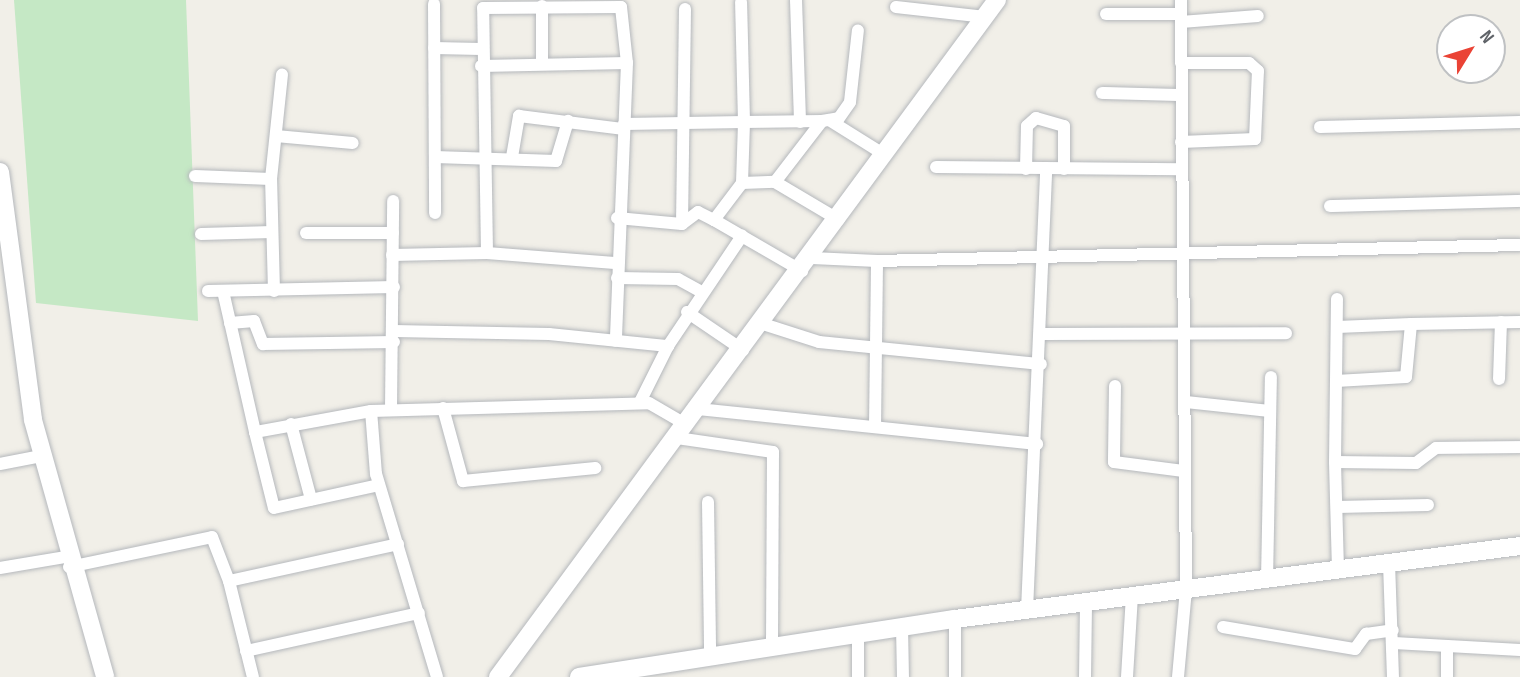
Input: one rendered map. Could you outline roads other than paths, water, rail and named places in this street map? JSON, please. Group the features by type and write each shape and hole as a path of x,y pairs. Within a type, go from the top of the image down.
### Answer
{"main road":[{"path":"498,677 763,324 997,0"},
{"path":"0,172 35,458"},
{"path":"0,250 35,458 94,677"},
{"path":"579,677 772,644 1520,546"},
{"path":"64,561 105,677"}],"street":[{"path":"796,0 800,122"},
{"path":"1178,677 1186,589 1183,471 1186,402 1180,253 1181,0"},
{"path":"714,220 742,183 744,122 741,2"},
{"path":"434,4 435,213"},
{"path":"542,6 542,64"},
{"path":"487,253 481,66 483,8 621,7 626,63 615,263 616,341"},
{"path":"896,7 985,17"},
{"path":"682,224 687,123 685,9"},
{"path":"1106,13 1181,18 1258,16"},
{"path":"512,157 519,116 624,126 800,122 826,120 842,115 855,92 858,30"},
{"path":"434,48 481,49"},
{"path":"481,66 626,63"},
{"path":"1181,63 1249,63 1258,71 1255,139 1181,142"},
{"path":"274,291 271,179 282,75"},
{"path":"1101,93 1181,94"},
{"path":"1026,169 1027,126 1036,118 1064,125 1064,169"},
{"path":"826,120 885,155"},
{"path":"775,182 826,120"},
{"path":"435,157 483,155 560,160 568,121"},
{"path":"1321,127 1520,122"},
{"path":"276,136 354,143"},
{"path":"936,167 1180,169"},
{"path":"1027,610 1043,334 1046,170"},
{"path":"195,176 271,179"},
{"path":"742,183 775,182 839,220"},
{"path":"391,409 394,336 393,201"},
{"path":"1330,206 1520,201"},
{"path":"617,218 682,224 698,212 742,236 807,264 1520,245"},
{"path":"201,234 272,232"},
{"path":"306,233 393,233"},
{"path":"640,402 700,290 742,236"},
{"path":"393,255 487,253 615,263"},
{"path":"875,427 877,261"},
{"path":"617,278 678,279 700,290"},
{"path":"208,291 394,287"},
{"path":"223,291 271,506 379,485"},
{"path":"1337,299 1335,462 1338,570"},
{"path":"687,312 743,350"},
{"path":"230,323 254,321 263,344 394,336 616,341 668,346"},
{"path":"1499,379 1501,322"},
{"path":"1336,327 1520,322"},
{"path":"763,324 796,338 1041,364"},
{"path":"1336,381 1406,377 1410,324"},
{"path":"1043,334 1286,333"},
{"path":"1268,580 1270,377"},
{"path":"1115,386 1114,462 1183,471"},
{"path":"255,432 391,409 640,402 666,407 682,431 773,452 772,644"},
{"path":"1186,402 1270,411"},
{"path":"443,408 463,481 595,468"},
{"path":"698,409 1037,444"},
{"path":"371,411 379,485 437,677"},
{"path":"291,424 311,499"},
{"path":"1335,462 1416,463 1436,448 1520,447"},
{"path":"0,464 35,458"},
{"path":"708,502 710,653"},
{"path":"1337,507 1428,505"},
{"path":"0,568 64,561 212,537 229,582 254,677"},
{"path":"229,582 398,544"},
{"path":"1389,563 1393,677"},
{"path":"1127,677 1132,596"},
{"path":"1085,677 1086,602"},
{"path":"246,651 419,613"},
{"path":"955,619 955,677"},
{"path":"902,626 903,677"},
{"path":"1223,627 1355,649 1366,634 1447,646 1520,650"},
{"path":"858,633 858,677"},
{"path":"1447,646 1447,677"}]}
